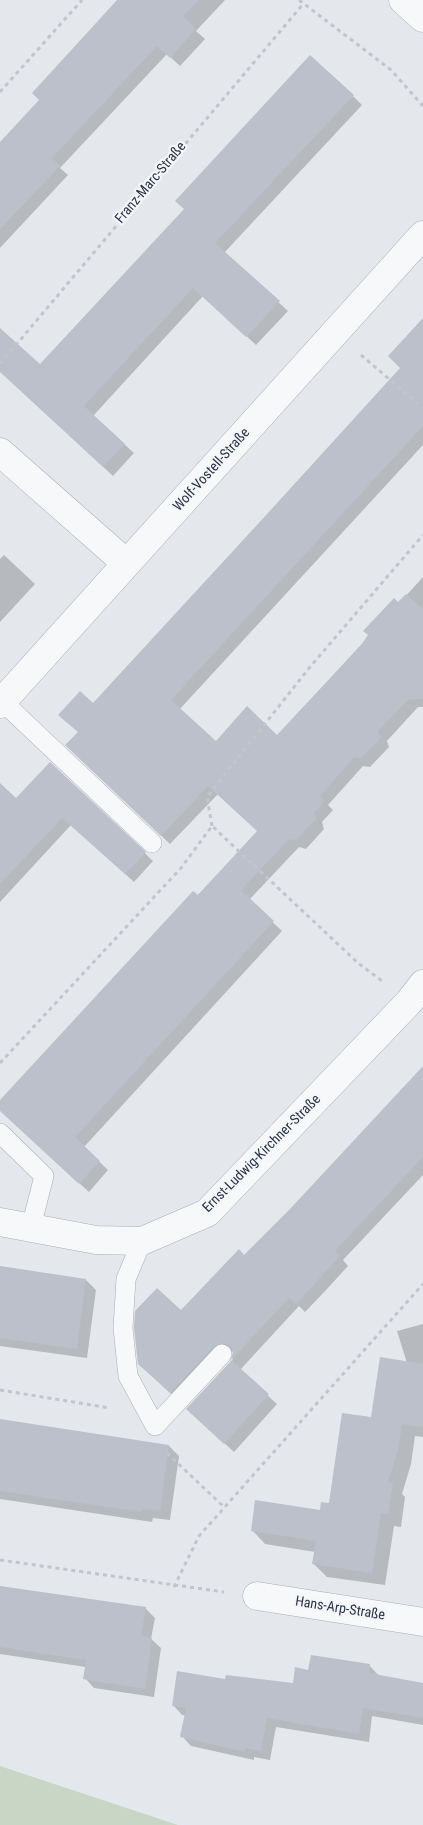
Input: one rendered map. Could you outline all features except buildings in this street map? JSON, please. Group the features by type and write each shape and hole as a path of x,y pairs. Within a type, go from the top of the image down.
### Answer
{"street":[{"path":"402,0 423,18"},
{"name":"Wolf-Vostell-Straße","path":"1,703 423,235"},
{"path":"0,452 126,563"},
{"name":"Ernst-Ludwig-Kirchner-Straße","path":"0,1222 96,1240 142,1241 208,1213 416,993"},
{"name":"Hans-Arp-Straße","path":"257,1596 423,1622"}],"lane":[{"path":"1,703 152,843"},
{"path":"0,1133 44,1176 31,1227"},
{"path":"142,1241 126,1279 123,1328 128,1376 151,1420 222,1354"}],"path":[{"path":"0,92 82,0"},
{"path":"299,0 391,70 423,106"},
{"name":"Franz-Marc-Straße","path":"0,364 304,3"},
{"path":"336,333 423,408"},
{"path":"416,993 358,963 212,826 207,797 310,667 423,535"},
{"path":"0,1063 181,868 212,826"},
{"path":"174,1587 199,1536 423,1284"},
{"path":"0,1390 151,1420 168,1456 224,1507"},
{"path":"0,1560 174,1587 257,1596"}],"green space":[{"path":"0,1766 178,1825 0,1825"}]}
